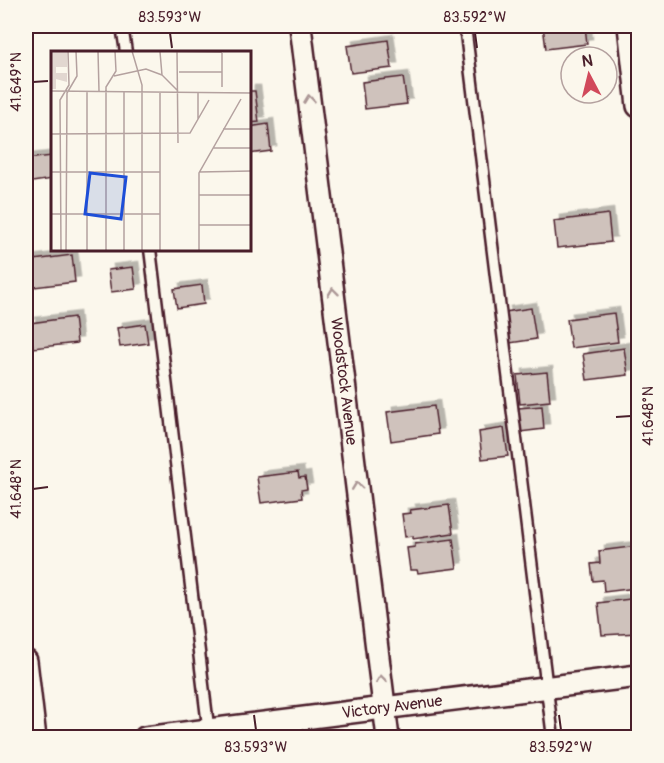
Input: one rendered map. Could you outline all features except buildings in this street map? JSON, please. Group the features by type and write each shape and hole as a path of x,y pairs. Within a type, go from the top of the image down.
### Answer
{"street":[{"name":"Woodstock Avenue","path":"300,26 388,738"},
{"path":"628,26 639,106"},
{"path":"26,661 35,738"},
{"name":"Victory Avenue","path":"145,738 209,733 384,707 547,689 639,676"}],"lane":[{"path":"122,26 126,51"},
{"path":"465,26 553,738"},
{"path":"150,250 209,733"}]}
